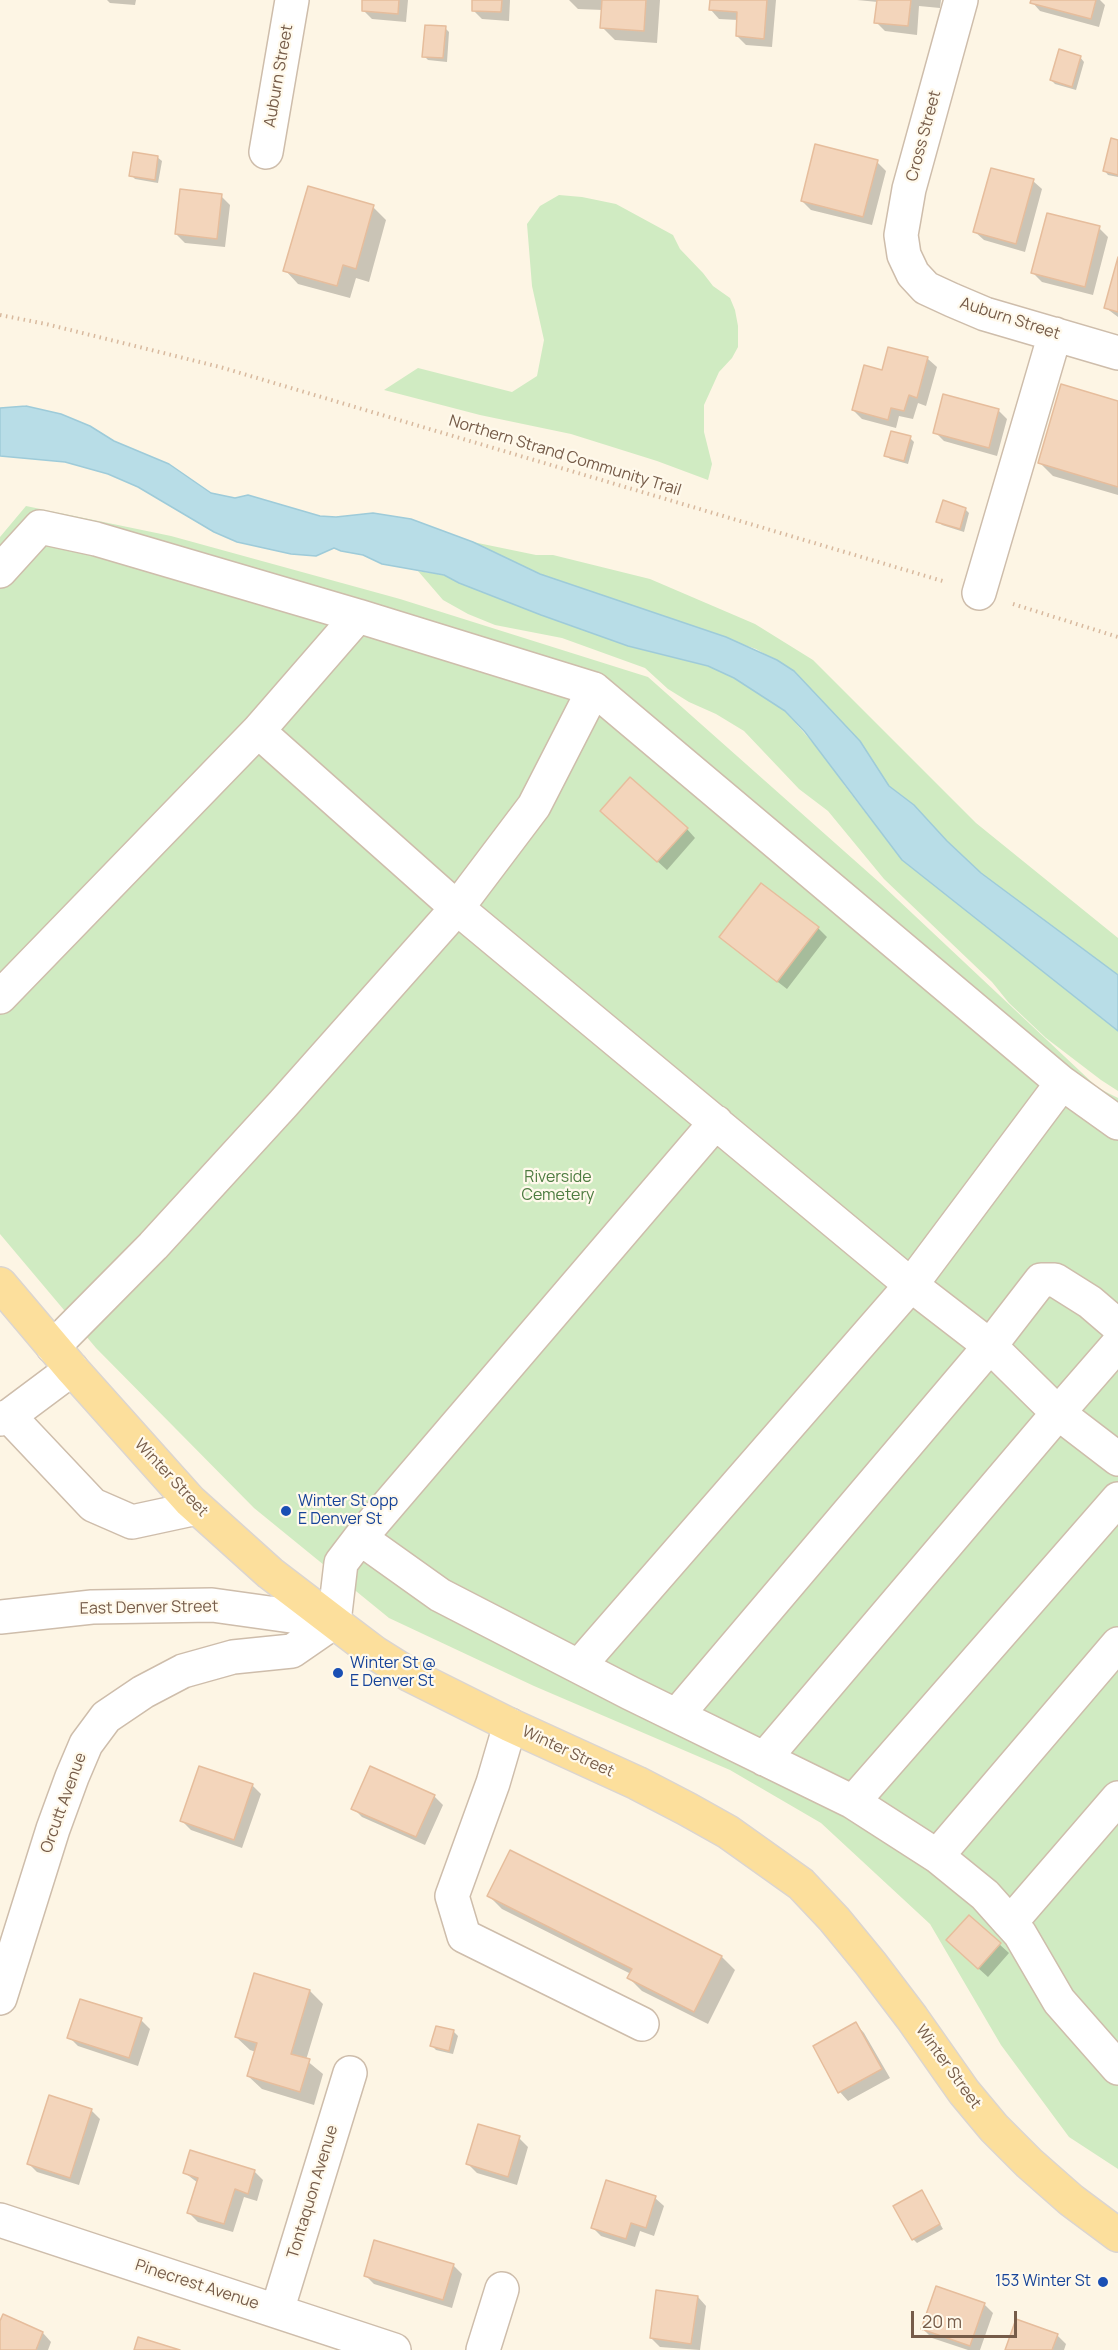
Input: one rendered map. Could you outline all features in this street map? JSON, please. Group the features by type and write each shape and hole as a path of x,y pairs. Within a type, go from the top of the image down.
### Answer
{"main road":[{"name":"Winter Street","path":"0,1284 62,1358 197,1508 270,1573 375,1653 410,1675 687,1809 728,1832 801,1884 871,1964 964,2092 994,2128 1046,2178 1118,2235"}],"street":[{"name":"Auburn Street","path":"266,152 292,0"},
{"name":"Cross Street","path":"911,271 904,255 902,226 909,189 961,0"},
{"name":"Auburn Street","path":"911,271 926,288 985,314 1118,353"},
{"path":"979,592 1055,334"},
{"path":"0,571 40,527 96,539 358,616 594,689 1062,1083 1118,1123"},
{"path":"0,997 258,731 358,616"},
{"path":"197,1508 132,1522 93,1505 4,1418 62,1358 153,1246 457,908 534,806 594,689"},
{"path":"258,731 457,908 911,1285 990,1346 1058,1413 1118,1460"},
{"path":"579,1666 911,1285 1062,1083"},
{"path":"334,1622 341,1563 360,1538 716,1122"},
{"path":"677,1715 990,1346 1041,1280 1055,1280 1090,1302 1118,1326"},
{"path":"764,1759 1118,1344"},
{"path":"853,1802 1118,1499"},
{"path":"360,1538 441,1595 853,1802 937,1856 985,1895 1010,1923 1020,1935 1059,2001 1118,2068"},
{"name":"East Denver Street","path":"0,1617 92,1606 212,1605 334,1622"},
{"name":"Orcutt Avenue","path":"0,1998 53,1829 72,1777 86,1744 106,1717 143,1692 183,1671 234,1657 292,1652 334,1622"},
{"path":"937,1856 1118,1644"},
{"path":"510,1725 493,1783 452,1896 464,1936 642,2024"},
{"path":"1010,1923 1118,1798"},
{"name":"Tontaquon Avenue","path":"277,2311 350,2073"},
{"name":"Pinecrest Avenue","path":"0,2220 394,2350"},
{"path":"483,2350 502,2289"}],"path":[{"name":"Northern Strand Community Trail","path":"0,315 220,367 979,592 1118,637"}],"green space":[{"path":"559,195 616,204 673,235 680,249 713,286 730,298 738,326 738,347 732,358 719,372 704,405 704,432 712,464 708,480 571,434 480,415 384,390 418,368 512,392 537,376 544,340 532,286 527,224 540,206"},
{"name":"Riverside Cemetery","path":"26,506 171,536 400,599 648,677 880,883 1098,1088 1118,1098 1118,2169 1069,2137 1001,2045 930,1924 821,1823 730,1770 534,1686 389,1618 254,1508 96,1348 0,1234 0,537"},
{"path":"473,542 536,555 553,555 650,579 755,624 813,660 976,823 1118,938 1118,975 981,873 914,805 889,786 860,741 794,671 756,649 540,574"},
{"path":"418,571 444,575 541,615 628,646 708,666 734,678 785,711 827,759 902,860 1118,1031 1118,1091 1046,1038 1009,1003 992,982 884,879 828,811 799,789 744,731 668,689 645,668 562,638 495,625 468,614 443,600"}],"water":[{"path":"26,406 61,414 90,426 114,441 169,464 211,493 235,498 248,495 320,516 336,517 373,513 411,519 473,542 540,574 726,637 777,660 794,671 860,741 889,786 914,805 981,873 1118,975 1118,1031 902,860 805,732 785,711 734,678 708,666 628,646 541,615 444,575 382,564 363,555 334,548 316,556 291,554 237,542 214,532 138,487 108,474 65,462 0,456 0,408"}],"building":[{"path":"362,0 399,0 398,14 362,11"},
{"path":"472,0 502,0 501,12 472,11"},
{"path":"602,0 646,0 644,31 600,28"},
{"path":"710,0 767,0 764,39 736,36 737,12 709,10"},
{"path":"877,0 911,0 908,26 874,23"},
{"path":"1031,0 1096,0 1091,19 1030,3"},
{"path":"425,25 446,26 443,58 422,57"},
{"path":"1059,49 1081,56 1072,87 1050,80"},
{"path":"1111,138 1118,140 1118,175 1103,171"},
{"path":"815,144 878,160 863,217 801,201"},
{"path":"133,152 158,156 155,180 129,176"},
{"path":"991,168 1034,179 1016,244 973,232"},
{"path":"308,186 374,205 356,269 343,265 337,286 283,271"},
{"path":"180,189 222,194 217,239 175,234"},
{"path":"1047,213 1100,226 1085,287 1031,273"},
{"path":"1118,257 1118,312 1104,308"},
{"path":"888,347 928,357 917,398 909,395 904,411 891,408 888,420 852,410 864,365 882,370"},
{"path":"1061,384 1118,401 1118,487 1038,463"},
{"path":"943,394 999,409 989,448 933,433"},
{"path":"891,431 911,436 904,461 884,456"},
{"path":"943,500 966,508 960,529 936,522"},
{"path":"630,777 688,828 657,862 600,811"},
{"path":"761,883 819,927 777,982 719,937"},
{"path":"199,1766 253,1784 234,1840 180,1821"},
{"path":"370,1766 435,1795 416,1837 351,1809"},
{"path":"510,1850 722,1956 694,2012 627,1978 632,1969 487,1896"},
{"path":"969,1915 1001,1943 978,1969 946,1940"},
{"path":"254,1973 310,1990 291,2054 310,2059 300,2092 247,2076 257,2043 235,2037"},
{"path":"80,1999 142,2018 129,2058 67,2038"},
{"path":"856,2022 882,2069 838,2093 813,2046"},
{"path":"436,2026 454,2030 449,2051 430,2046"},
{"path":"49,2095 92,2109 70,2178 27,2164"},
{"path":"478,2124 520,2136 508,2177 466,2164"},
{"path":"190,2150 255,2170 248,2194 235,2189 224,2224 187,2213 198,2178 183,2173"},
{"path":"606,2180 656,2196 646,2228 631,2223 626,2239 591,2228"},
{"path":"922,2190 940,2224 912,2240 893,2206"},
{"path":"374,2240 454,2264 443,2300 364,2276"},
{"path":"936,2286 985,2303 970,2346 921,2329"},
{"path":"656,2290 698,2296 691,2344 650,2338"},
{"path":"3,2314 43,2332 36,2350 0,2350 0,2321"},
{"path":"1016,2319 1058,2334 1052,2350 1005,2350"},
{"path":"138,2337 180,2350 134,2350"}],"place":[{"name":"Winter St opp E Denver St","path":"286,1511"},
{"name":"Winter St @ E Denver St","path":"338,1673"},
{"name":"153 Winter St","path":"1103,2282"}]}
